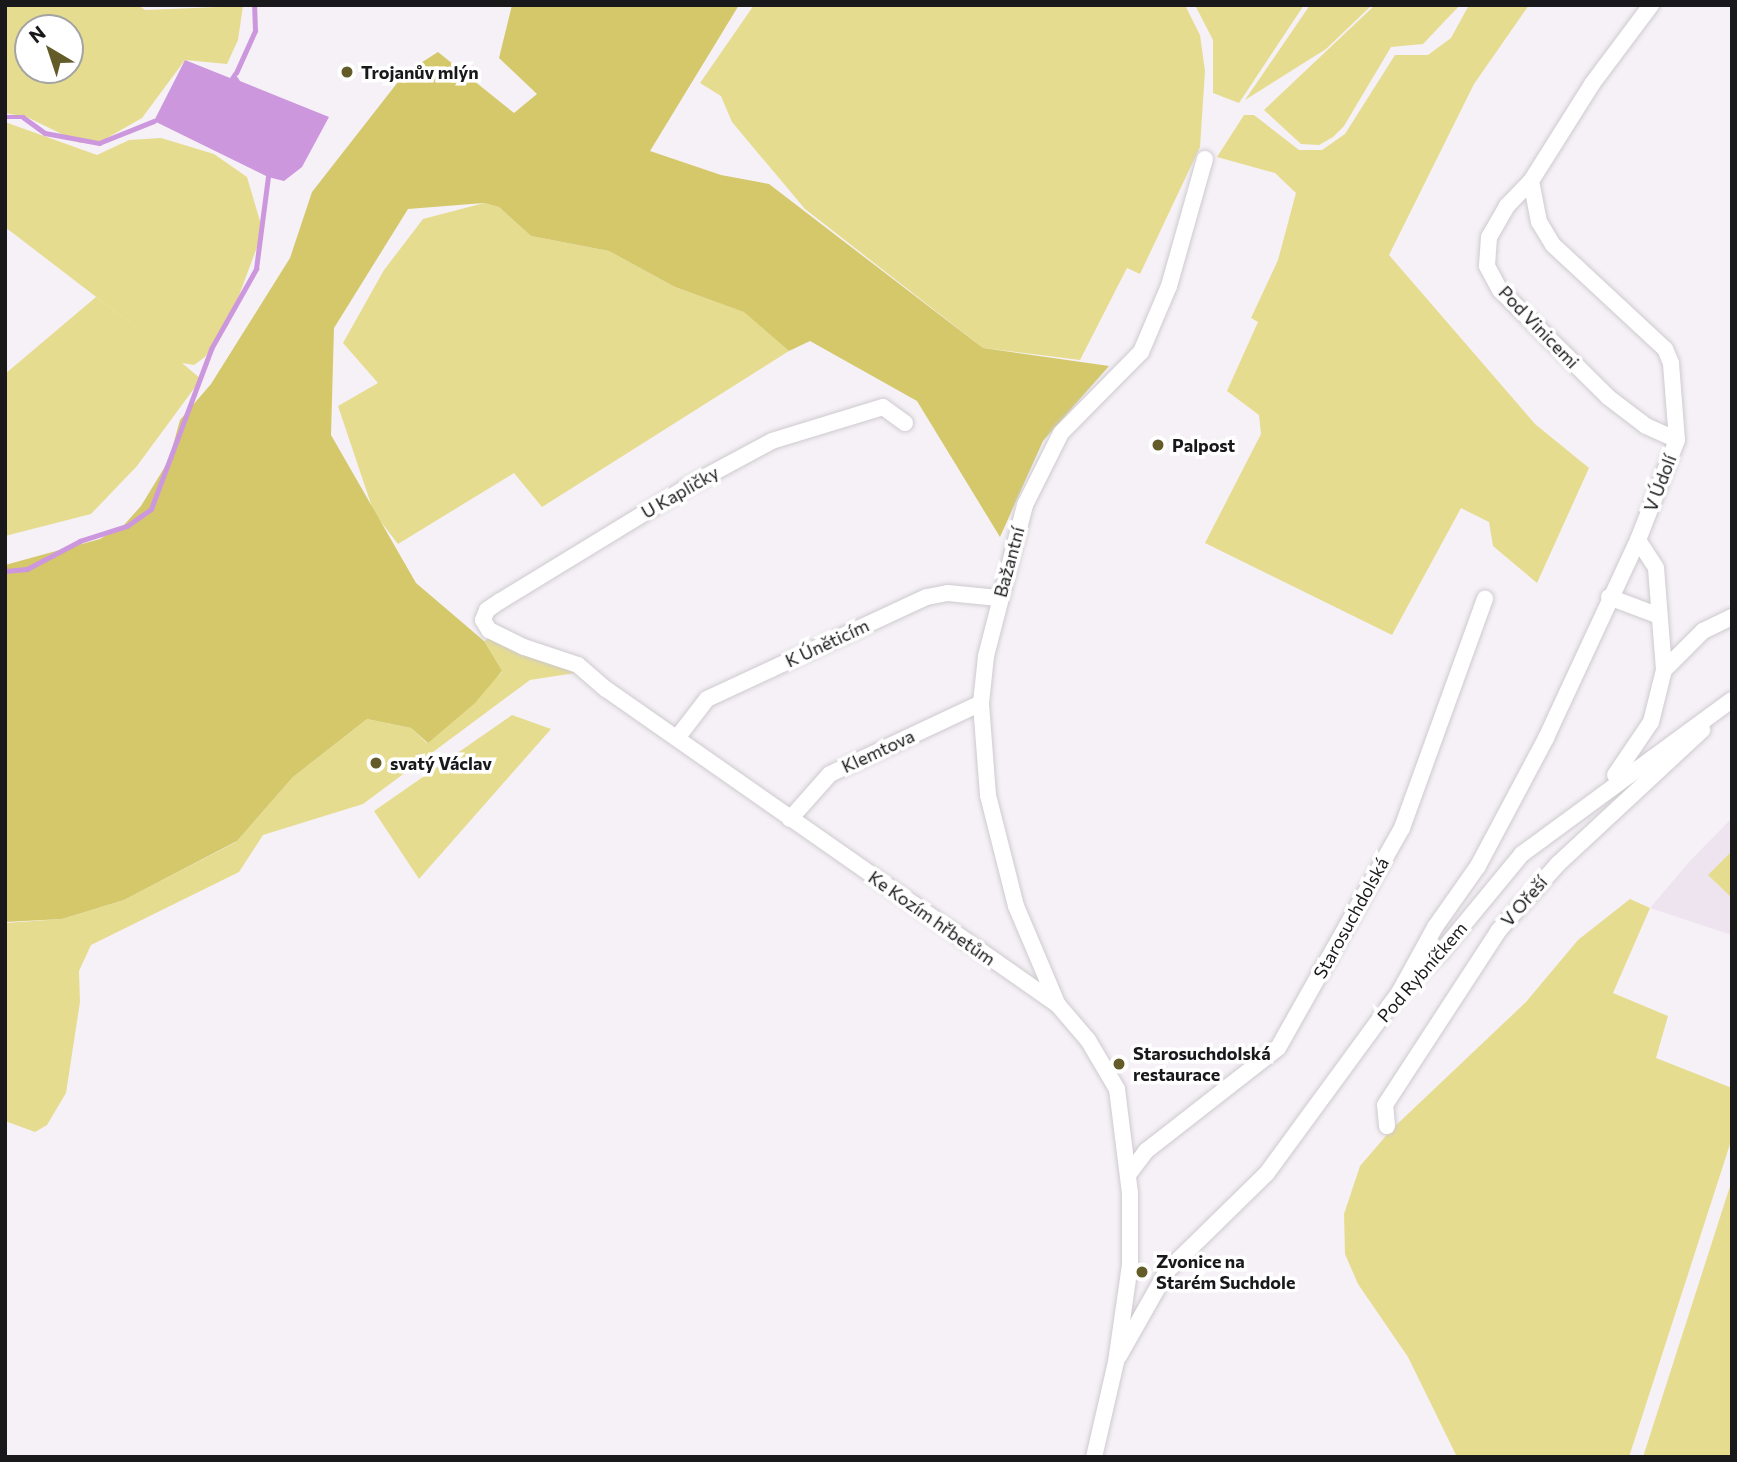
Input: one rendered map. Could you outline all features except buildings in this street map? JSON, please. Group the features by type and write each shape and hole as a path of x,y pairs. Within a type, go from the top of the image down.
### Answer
{"street":[{"path":"1531,181 1592,84 1651,5"},
{"name":"Bažantní","path":"1058,1005 1021,919 1003,860 988,795 981,703 998,598 1024,505 1049,449 1141,352 1169,286 1205,159"},
{"name":"V Údolí","path":"1400,991 1435,927 1478,866 1546,738 1609,597 1639,540 1677,440 1671,363 1665,349 1553,245 1539,222 1531,181"},
{"name":"Pod Vinicemi","path":"1531,181 1507,206 1489,237 1487,265 1500,290 1608,397 1646,426 1677,440"},
{"name":"U Kapličky","path":"489,631 483,620 487,610 692,484 772,441 883,407 905,423"},
{"path":"1598,795 1651,722 1664,670 1657,615 1656,568 1639,540"},
{"name":"K Úněticím","path":"677,738 707,699 927,597 948,593 998,598"},
{"path":"1609,597 1657,615"},
{"name":"Starosuchdolská","path":"1128,1175 1146,1150 1278,1048 1402,828 1485,599"},
{"path":"1664,670 1703,631 1732,617"},
{"name":"Ke Kozím hřbetům","path":"489,631 578,665 790,819 1058,1005 1088,1040 1117,1089 1128,1175 1130,1265 1116,1362"},
{"name":"Pod Rybníčkem","path":"1116,1362 1167,1271 1267,1173 1400,991 1442,951 1522,853 1598,795 1732,700"},
{"name":"Klemtova","path":"790,819 830,774 981,703"},
{"name":"V Ořeší","path":"1387,1126 1385,1105 1499,930 1558,864 1703,729 1713,712"},
{"path":"1094,1457 1116,1362"}],"shaded area":[{"path":"5,5 138,5 145,10 243,6 238,40 227,64 185,60 142,118 100,142 80,143 27,117 5,113"},
{"path":"512,5 739,5 650,151 721,175 769,184 983,348 1109,366 1043,441 1000,537 917,401 810,341 789,351 744,312 675,287 609,251 531,236 499,207 484,203 408,209 334,328 331,435 416,583 484,641 502,671 475,703 428,743 411,728 367,719 293,777 237,841 124,900 62,919 5,922 5,565 100,539 124,525 141,506 169,460 180,420 211,384 290,258 312,192 405,73 438,52 514,113 537,94 499,58"},
{"path":"754,5 1185,5 1200,35 1205,71 1200,147 1140,274 1127,268 1080,360 983,348 805,209 732,122 721,96 700,83"},
{"path":"1195,5 1304,5 1239,103 1213,93 1213,40"},
{"path":"1310,5 1372,5 1326,49 1245,100"},
{"path":"1375,5 1460,5 1423,44 1391,47 1344,126 1333,137 1319,145 1301,144 1264,110"},
{"path":"1469,5 1529,5 1474,84 1389,255 1535,424 1589,468 1537,583 1493,546 1489,522 1461,508 1392,635 1205,543 1261,434 1259,415 1227,391 1258,322 1251,318 1278,260 1296,193 1275,173 1217,157 1244,115 1254,115 1299,150 1322,150 1345,134 1395,55 1428,55 1451,38"},
{"path":"185,60 230,78 234,72 240,81 329,117 302,167 284,181 268,177 154,121"},
{"path":"5,122 97,155 129,140 161,138 214,154 247,177 263,231 228,325 205,357 194,365 182,363 201,379 137,466 91,514 5,536 5,374 96,297 164,349 5,227"},
{"path":"484,203 499,207 531,236 609,251 675,287 745,312 789,351 542,507 514,473 398,544 374,513 338,406 378,383 343,343 384,270 423,219"},
{"path":"493,636 575,673 530,680 363,804 263,835 239,872 91,945 79,971 80,1002 66,1093 47,1125 35,1132 5,1121 5,923 62,919 124,900 236,842 293,777 367,719 411,728 427,743 502,672 484,641"},
{"path":"512,715 551,729 419,879 374,811"},
{"path":"1732,818 1732,935 1650,908 1689,862"},
{"path":"1732,851 1732,898 1708,875"},
{"path":"1630,899 1650,908 1613,993 1668,1016 1656,1058 1732,1088 1732,1138 1629,1457 1457,1457 1408,1357 1358,1284 1345,1254 1344,1214 1360,1166 1391,1130 1526,1002 1578,940"},
{"path":"1732,1180 1732,1457 1643,1457"}],"waterway":[{"path":"152,5 161,5"},
{"path":"236,73 255,31 254,5"},
{"path":"5,117 23,117 45,133 99,143 154,121"},
{"path":"5,571 27,569 80,541 127,526 151,509 211,349 256,269 268,177"}],"place":[{"name":"Trojanův mlýn","path":"347,72"},
{"name":"Palpost","path":"1158,445"},
{"name":"svatý Václav","path":"376,763"},
{"name":"Starosuchdolská restaurace","path":"1119,1064"},
{"name":"Zvonice na Starém Suchdole","path":"1142,1272"}]}
